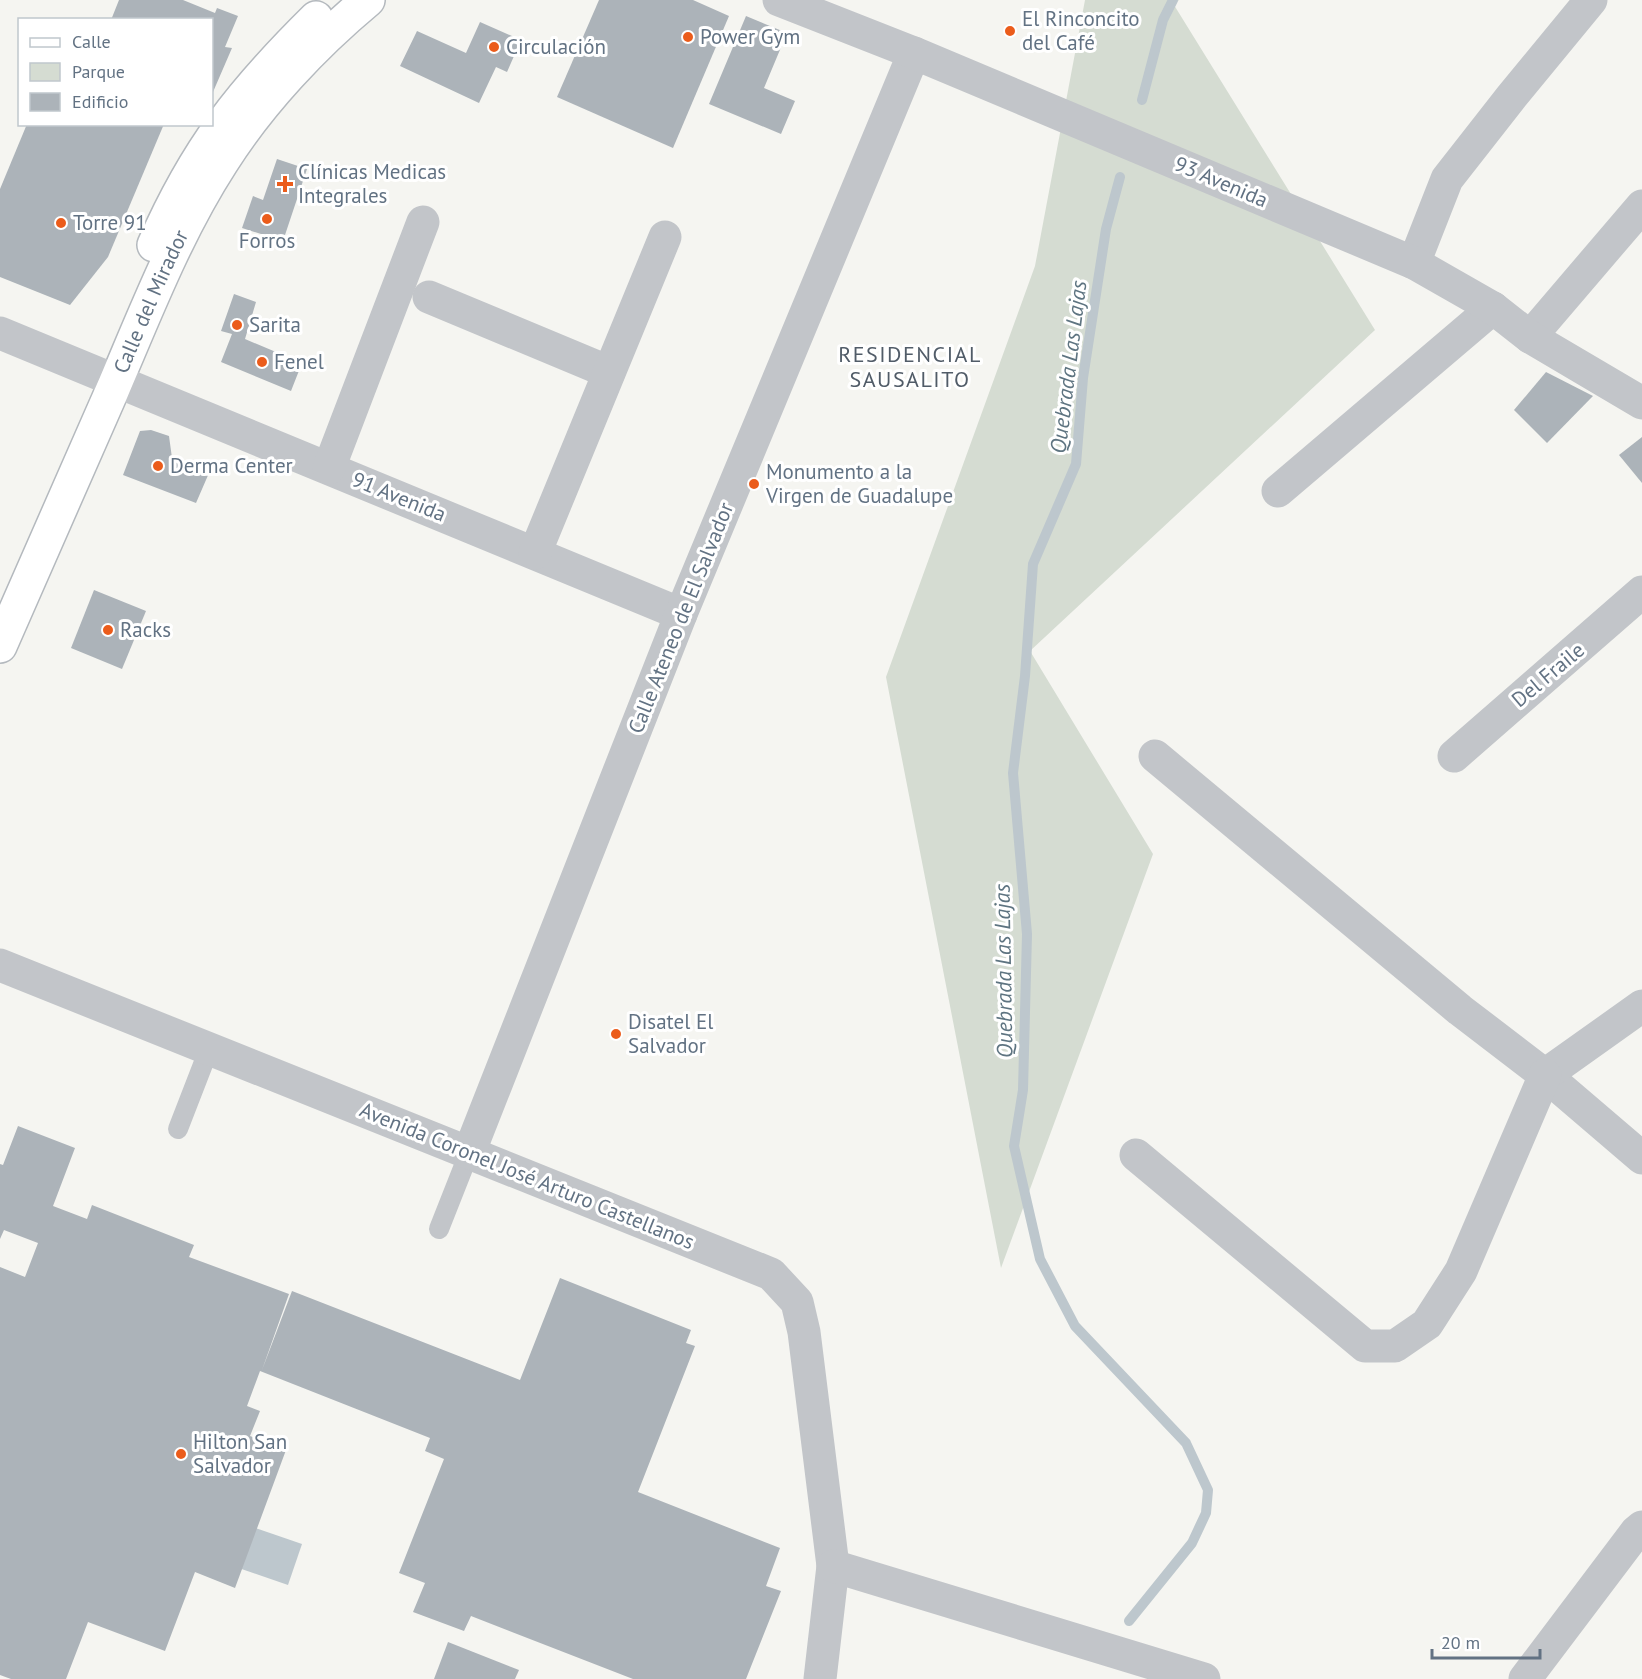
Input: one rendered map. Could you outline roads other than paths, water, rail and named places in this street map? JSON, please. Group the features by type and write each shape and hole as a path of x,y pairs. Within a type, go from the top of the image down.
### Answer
{"main road":[{"name":"Calle del Mirador","path":"0,646 108,376 175,196 202,150 227,114 276,58 335,0"},
{"name":"Calle del Mirador","path":"0,596 108,376 222,161 289,78 345,19 368,0"}],"street":[{"name":"93 Avenida","path":"779,0 914,53 1414,263 1493,308 1530,337 1642,403"},
{"path":"1414,263 1447,180 1591,0"},
{"name":"Calle Ateneo de El Salvador","path":"469,1153 681,614 914,53"},
{"path":"1530,337 1642,206"},
{"path":"329,468 423,222"},
{"path":"535,553 665,237"},
{"path":"429,297 609,372"},
{"path":"1278,491 1493,308"},
{"name":"91 Avenida","path":"0,333 681,614"},
{"name":"Del Fraile","path":"1454,756 1642,592"},
{"path":"1155,756 1460,1010 1545,1075 1642,1158"},
{"name":"Avenida Coronel José Arturo Castellanos","path":"0,965 771,1274 796,1302 804,1332 833,1566"},
{"path":"1136,1155 1365,1346 1395,1346 1426,1324 1461,1271 1545,1075 1642,1006"},
{"path":"1525,1679 1642,1527"},
{"path":"820,1679 833,1566 1203,1679"}],"lane":[{"path":"178,1129 209,1049"},
{"path":"439,1229 469,1153"}],"waterway":[{"name":"Quebrada Las Lajas","path":"1142,100 1163,20 1173,0"},
{"name":"Quebrada Las Lajas","path":"1120,177 1106,229 1083,378 1076,464 1033,564 1025,676 1013,773 1027,934 1023,1090 1014,1146 1040,1259 1075,1326 1186,1443 1208,1490 1206,1513 1192,1543 1129,1621"}],"place":[{"name":"El Rinconcito del Café","path":"1010,31"},
{"name":"Power Gym","path":"688,37"},
{"name":"Circulación","path":"494,47"},
{"name":"Clínicas Medicas Integrales","path":"285,184"},
{"name":"Forros","path":"267,219"},
{"name":"Torre 91","path":"61,223"},
{"name":"Sarita","path":"237,325"},
{"name":"Fenel","path":"262,362"},
{"name":"Derma Center","path":"158,466"},
{"name":"Monumento a la Virgen de Guadalupe","path":"754,484"},
{"name":"Racks","path":"108,630"},
{"name":"Disatel El Salvador","path":"616,1034"},
{"name":"Hilton San Salvador","path":"181,1454"}],"district":[{"name":"RESIDENCIAL SAUSALITO","path":"910,366"}]}
